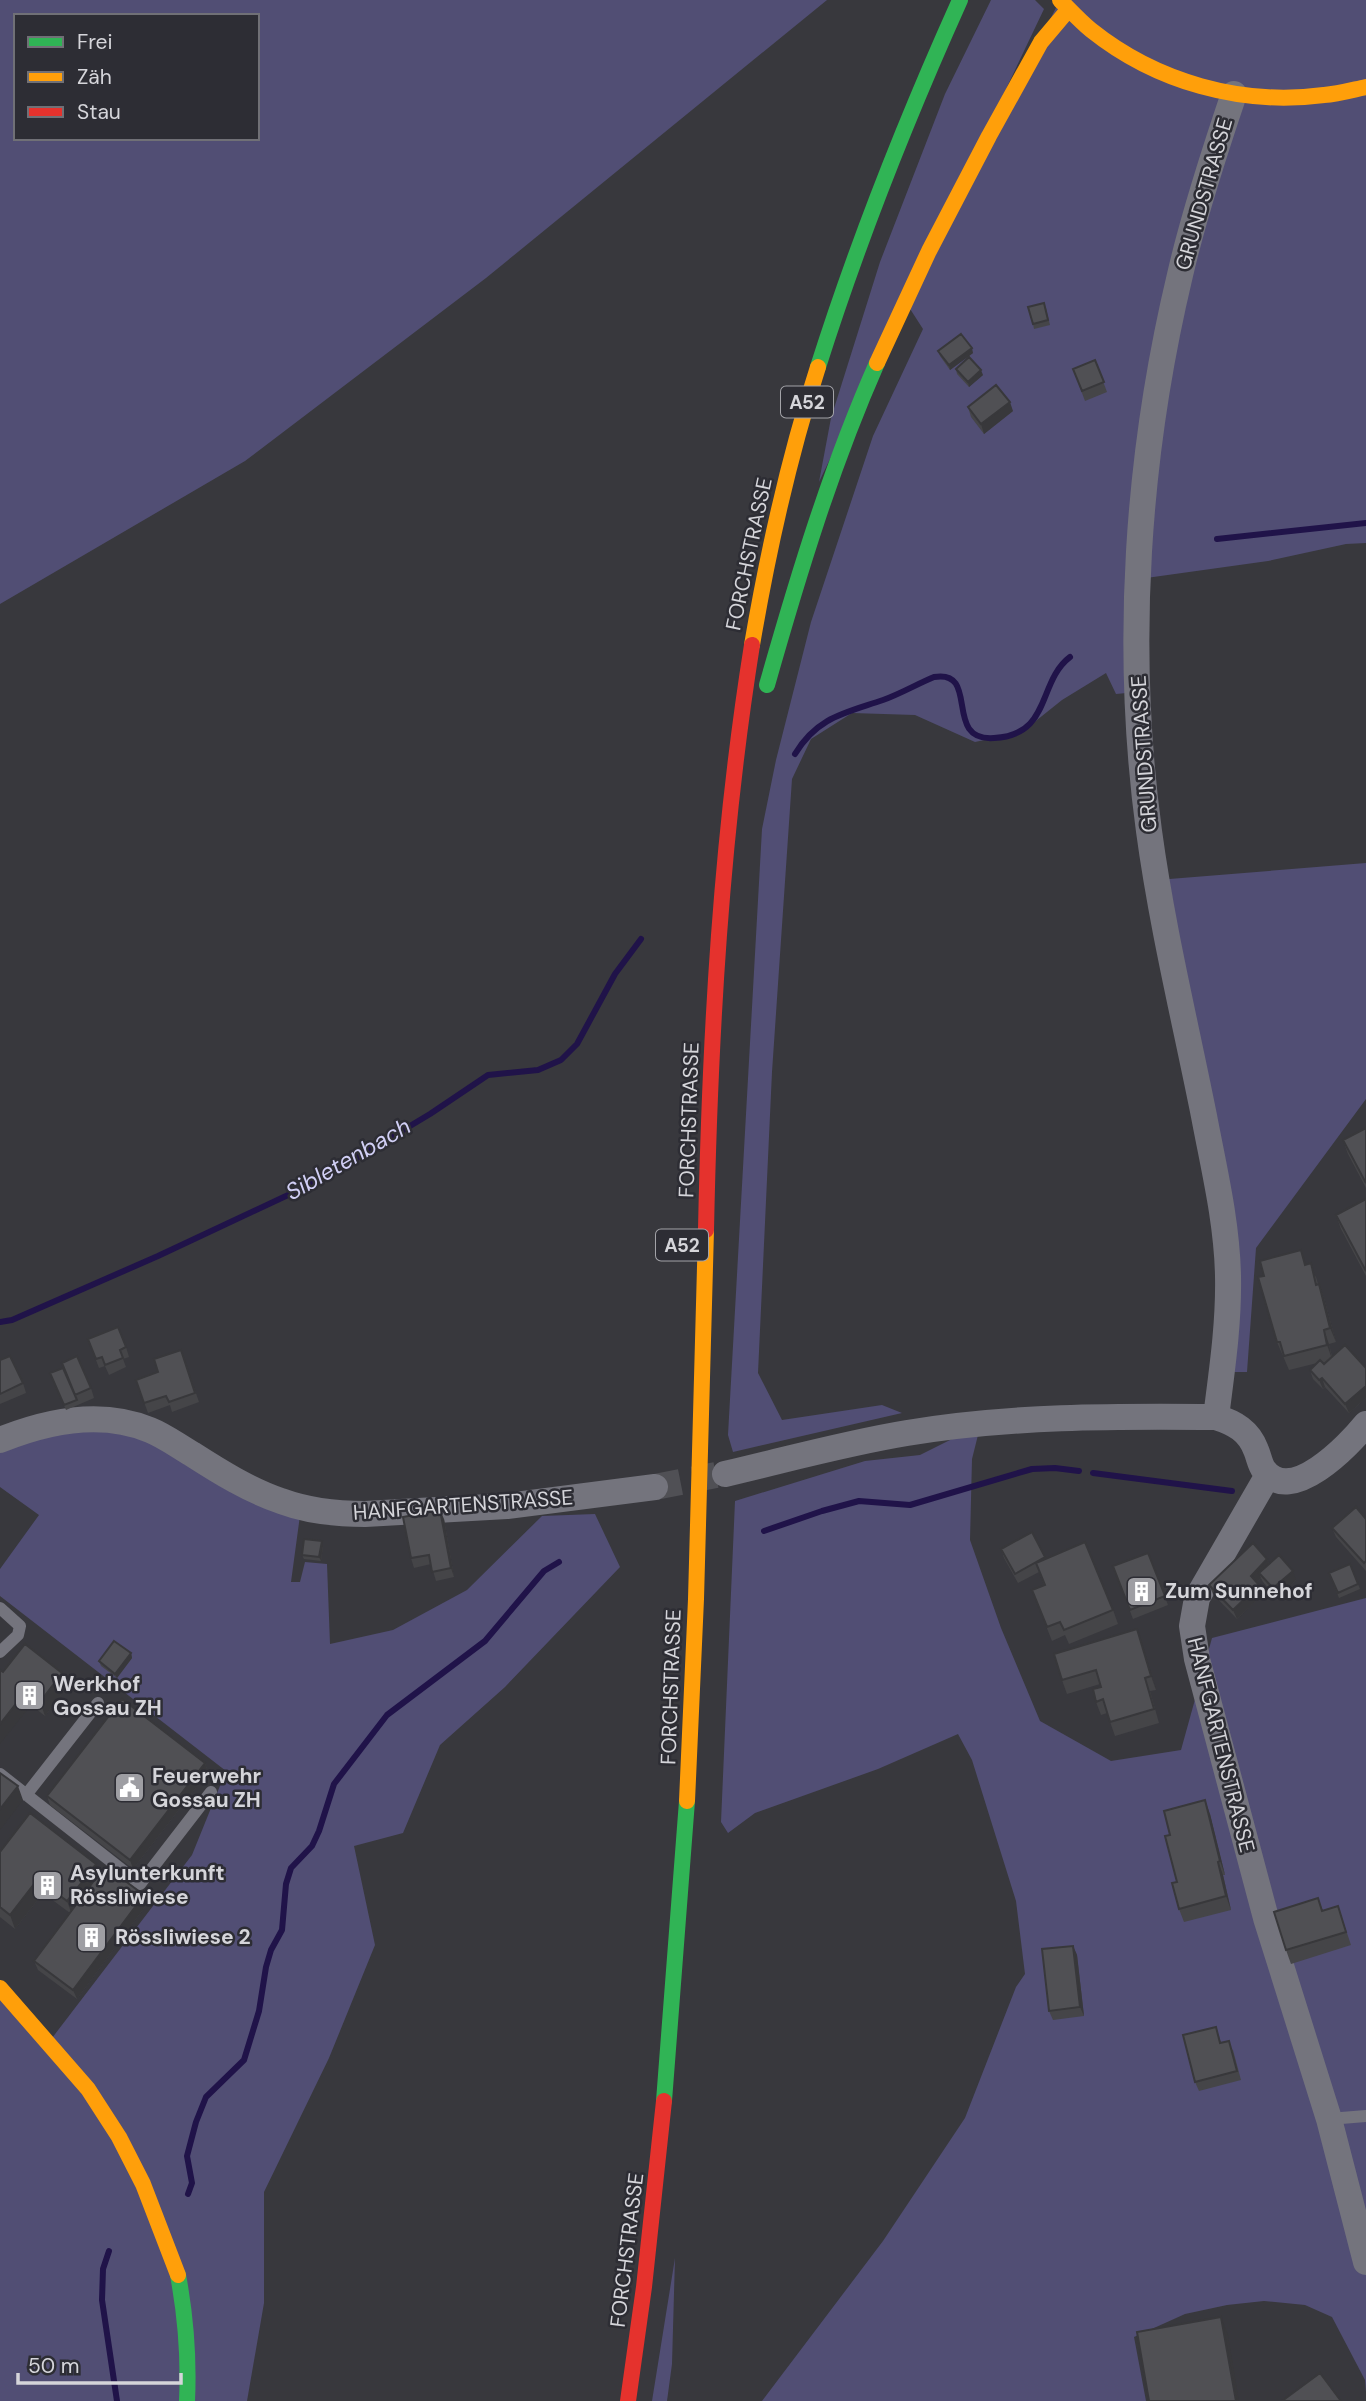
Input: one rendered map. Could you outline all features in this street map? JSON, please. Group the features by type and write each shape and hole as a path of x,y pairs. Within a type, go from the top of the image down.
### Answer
{"main road":[{"name":"FORCHSTRASSE","path":"628,2401 659,2168 684,1852 699,1505 713,1026 727,825 738,734 769,550 803,414 864,225 919,89 960,0"},
{"path":"727,825 786,614 821,508 870,382 905,301 958,191 1030,60 1064,5 1108,43 1144,66 1191,85 1251,97 1297,97 1366,87"},
{"path":"0,1988 88,2089 119,2137 143,2184 177,2272 185,2313 189,2358 187,2401"}],"street":[{"name":"GRUNDSTRASSE","path":"1216,1417 1227,1323 1226,1246 1217,1185 1151,840 1137,692 1137,636 1140,543 1148,452 1158,384 1180,274 1234,94"},
{"path":"725,1474 906,1433 981,1423 1097,1417 1216,1417 1245,1431 1268,1475 1288,1482 1309,1475 1340,1451 1366,1424"},
{"name":"HANFGARTENSTRASSE","path":"0,1440 35,1428 74,1420 110,1420 125,1423 151,1431 270,1497 301,1508 343,1514 507,1506 655,1487"},
{"name":"HANFGARTENSTRASSE","path":"1268,1475 1200,1591 1193,1616 1193,1636 1214,1731 1266,1918 1329,2119 1366,2262"}],"lane":[{"path":"0,1608 20,1626 18,1635 0,1652"},
{"path":"26,1795 98,1703"},
{"path":"0,1774 140,1884 211,1792"},
{"path":"1329,2119 1366,2116"}],"shaded area":[{"path":"0,0 827,0 486,278 245,461 0,604"},
{"path":"991,0 1035,0 1044,9 819,482 831,418 880,262 945,94"},
{"path":"1060,0 1366,0 1366,543 1346,544 1268,561 1139,579 1137,692 1116,694 1106,673 1062,700 1022,732 975,742 915,715 852,713 811,739 792,779 772,1072 758,1373 782,1420 882,1405 902,1413 733,1452 728,1435 762,829 776,760 811,622 873,436 923,329 905,301"},
{"path":"1366,863 1366,1099 1256,1248 1247,1372 1221,1372 1228,1303 1157,880"},
{"path":"110,1420 301,1508 291,1582 300,1582 305,1562 327,1564 330,1644 393,1630 467,1590 542,1516 595,1514 620,1567 505,1687 440,1745 403,1833 354,1846 375,1945 329,2058 264,2192 264,2303 247,2401 0,2401 0,1988 49,2042 192,1855 226,1771 0,1596 0,1569 39,1515 0,1487 0,1440"},
{"path":"978,1435 972,1459 970,1540 1001,1628 1040,1721 1111,1761 1181,1750 1212,1638 1366,1598 1366,2392 1365,2380 1332,2317 1305,2305 1264,2301 1185,2314 1134,2337 1146,2401 762,2401 883,2241 965,2118 1016,1987 1025,1974 1016,1901 972,1760 958,1734 878,1769 755,1813 728,1833 721,1822 735,1501 865,1461 920,1455 958,1436"},
{"path":"675,2258 672,2364 667,2401 652,2401"}],"building":[{"path":"1044,303 1048,320 1033,324 1028,307"},
{"path":"961,334 972,348 949,365 938,351"},
{"path":"969,357 981,370 968,382 956,369"},
{"path":"1095,360 1104,382 1082,391 1073,369"},
{"path":"996,385 1010,402 981,424 968,407"},
{"path":"1366,1128 1366,1183 1343,1140"},
{"path":"1366,1199 1366,1271 1336,1215"},
{"path":"1301,1250 1305,1265 1311,1263 1316,1285 1319,1284 1330,1328 1324,1330 1327,1345 1284,1356 1280,1342 1277,1342 1258,1277 1264,1276 1260,1261"},
{"path":"118,1327 126,1347 120,1350 123,1358 105,1365 102,1357 96,1359 88,1339"},
{"path":"1345,1345 1366,1368 1366,1386 1345,1404 1322,1378 1319,1380 1310,1370 1320,1360 1324,1364"},
{"path":"181,1350 195,1393 169,1402 166,1396 144,1403 136,1380 158,1372 154,1359"},
{"path":"10,1356 23,1383 0,1394 0,1360"},
{"path":"77,1356 91,1388 75,1395 62,1363"},
{"path":"63,1368 77,1400 64,1405 50,1373"},
{"path":"1356,1507 1366,1519 1364,1563 1332,1528"},
{"path":"440,1510 451,1568 432,1572 429,1555 411,1558 403,1517"},
{"path":"1032,1532 1045,1557 1015,1574 1001,1549"},
{"path":"304,1539 322,1541 319,1557 302,1555"},
{"path":"1085,1542 1113,1610 1064,1630 1060,1622 1047,1627 1032,1590 1045,1585 1036,1563"},
{"path":"1253,1543 1267,1559 1251,1576 1259,1585 1233,1610 1209,1585"},
{"name":"Zum Sunnehof","path":"1148,1553 1165,1596 1130,1610 1113,1566"},
{"path":"1279,1555 1293,1571 1273,1588 1259,1573"},
{"path":"1350,1564 1358,1584 1338,1593 1329,1573"},
{"path":"1137,1629 1151,1676 1145,1678 1154,1709 1110,1722 1103,1699 1096,1702 1093,1689 1101,1687 1096,1670 1062,1680 1054,1654"},
{"path":"114,1641 131,1653 115,1674 99,1661"},
{"path":"25,1644 62,1673 40,1702 26,1691 0,1724 0,1670 3,1672"},
{"name":"Feuerwehr Gossau ZH","path":"122,1699 205,1763 130,1860 47,1796"},
{"path":"0,1773 18,1786 0,1809"},
{"path":"1205,1800 1226,1896 1179,1909 1172,1883 1177,1882 1165,1836 1170,1835 1164,1811"},
{"name":"Asylunterkunft Rössliwiese","path":"30,1813 96,1864 67,1901 38,1879 10,1915 0,1907 0,1852"},
{"name":"Rössliwiese 2","path":"105,1866 144,1895 73,1990 34,1961"},
{"path":"1318,1898 1322,1911 1338,1906 1346,1932 1286,1950 1274,1912"},
{"path":"1073,1946 1080,2007 1049,2011 1042,1949"},
{"path":"1216,2027 1220,2043 1229,2041 1237,2071 1195,2082 1183,2035"},
{"path":"1221,2317 1236,2401 1149,2401 1137,2332"},
{"path":"1320,2373 1341,2401 1282,2401"}],"waterway":[{"name":"Sibletenbach","path":"1217,539 1366,523"},
{"name":"Sibletenbach","path":"795,754 822,724 934,677 948,677 956,684 969,729 978,736 994,738 1013,735 1026,728 1035,718 1052,680 1070,657"},
{"name":"Sibletenbach","path":"0,1322 12,1320 158,1256 320,1180 430,1114 488,1075 538,1070 561,1060 577,1044 615,974 641,939"},
{"path":"764,1531 859,1501 910,1505 1032,1469 1079,1471"},
{"path":"1093,1473 1232,1491"},
{"path":"188,2194 192,2183 187,2156 196,2122 206,2097 244,2060 259,2011 266,1967 271,1950 282,1930 286,1884 291,1868 312,1846 334,1784 387,1715 485,1641 544,1571 559,1562"},
{"path":"109,2251 103,2269 102,2300 117,2401"}],"tunnel":[{"path":"655,1487 716,1475"}],"traffic: fast":[{"path":"818,367 849,273 884,181 960,0"},
{"path":"767,685 816,522 877,363"},
{"path":"664,2101 687,1801"},
{"path":"178,2275 186,2338 187,2401"}],"traffic: slow":[{"path":"1060,0 1087,27 1116,48 1143,64 1201,86 1262,97 1334,94 1366,87"},
{"path":"877,363 929,251 989,136 1041,42 1068,10"},
{"path":"752,645 780,504 818,367"},
{"path":"687,1801 696,1599 706,1230"},
{"path":"0,1988 88,2089 119,2137 143,2184 178,2275"}],"traffic: jam":[{"path":"706,1230 719,937 732,791 752,645"},
{"path":"628,2401 644,2287 664,2101"}],"place":[{"name":"Zum Sunnehof","path":"1142,1591"},
{"name":"Werkhof Gossau ZH","path":"30,1696"},
{"name":"Feuerwehr Gossau ZH","path":"129,1788"},
{"name":"Asylunterkunft Rössliwiese","path":"47,1885"},
{"name":"Rössliwiese 2","path":"92,1937"}]}
